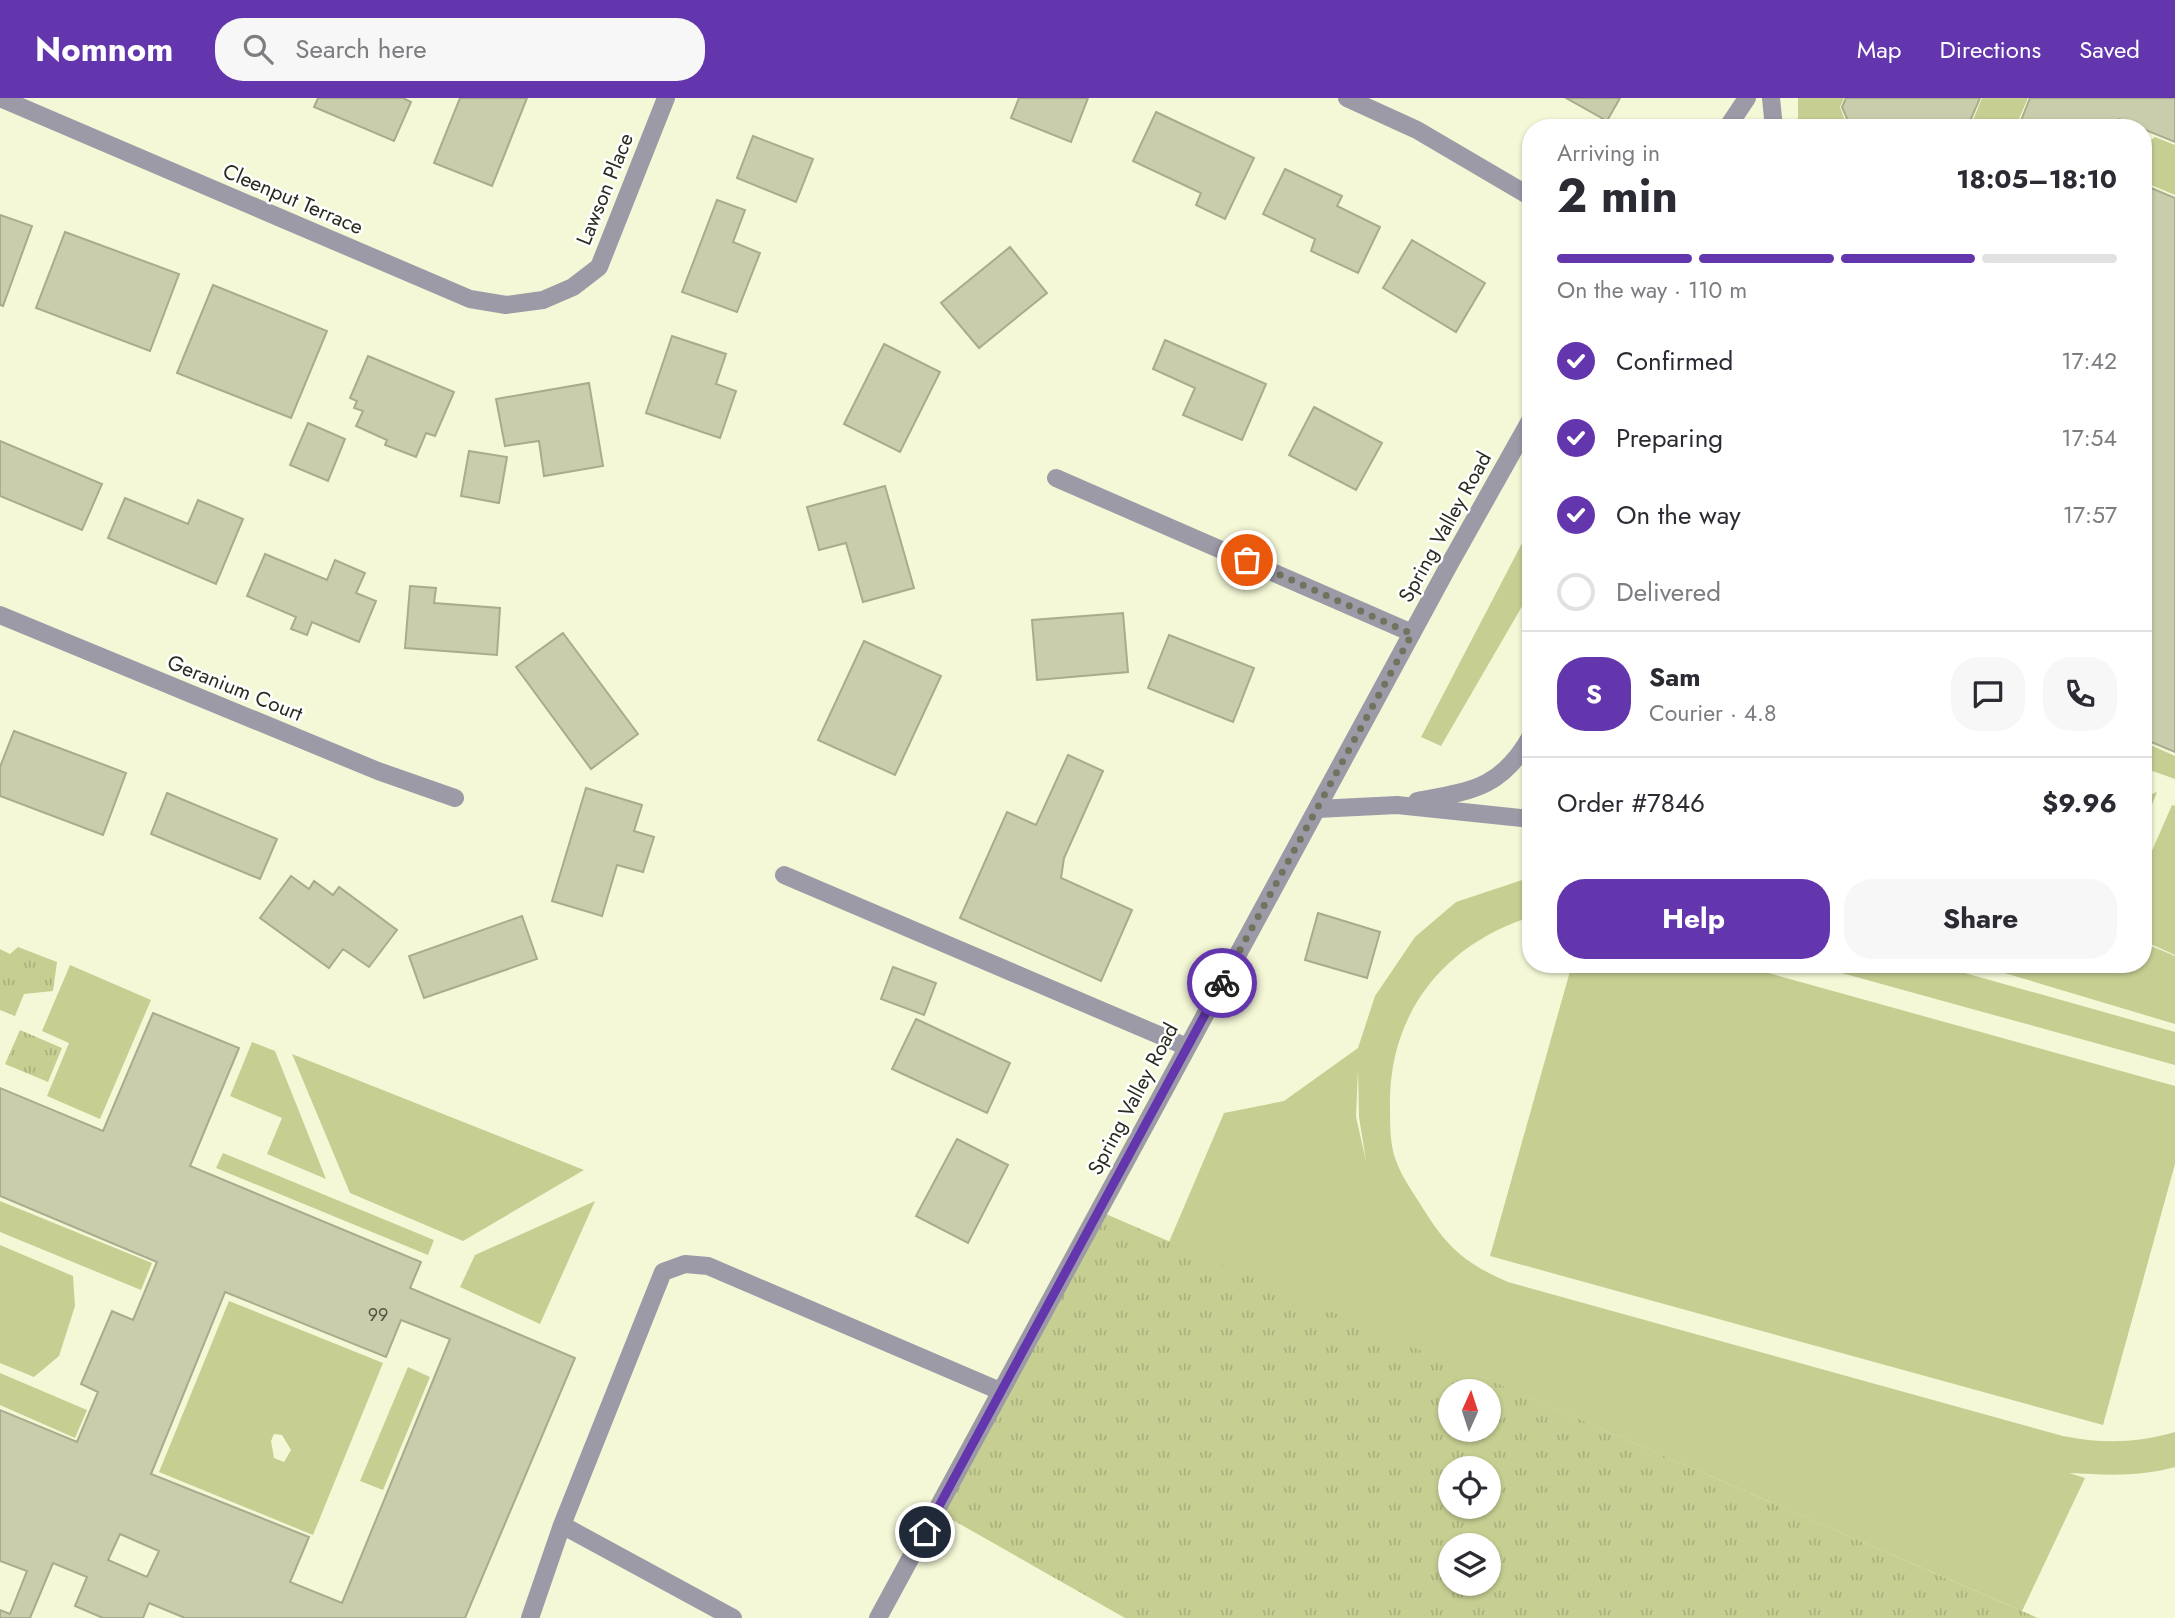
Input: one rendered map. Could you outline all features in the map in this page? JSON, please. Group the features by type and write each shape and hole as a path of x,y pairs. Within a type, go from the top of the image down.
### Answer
{"street":[{"name":"Cleenput Terrace","path":"0,98 470,299 506,305 543,300 573,286"},
{"name":"Lawson Place","path":"573,286 599,267 666,98"},
{"path":"1347,98 1417,130 1522,192"},
{"path":"1733,119 1747,98"},
{"path":"1770,98 1773,119"},
{"name":"Spring Valley Road","path":"878,1618 1522,435"},
{"path":"1056,478 1412,634"},
{"name":"Geranium Court","path":"0,615 378,771 455,798"},
{"path":"1317,808 1396,805 1460,794 1500,778 1522,748"},
{"path":"1396,805 1522,818"},
{"path":"784,874 1187,1047"},
{"path":"530,1618 562,1525 663,1272 685,1264 708,1265 1000,1391"},
{"path":"562,1525 733,1618"}],"green space":[{"path":"1798,98 1844,98 1840,107 1845,119 1798,119"},
{"path":"1982,98 2028,98 2019,119 1973,119"},
{"path":"2155,137 2175,145 2175,195 2152,185 2152,139"},
{"path":"1522,543 1522,606 1441,746 1421,737"},
{"path":"2152,746 2175,756 2175,779 2152,771"},
{"path":"2172,805 2175,806 2175,955 2152,945 2152,851"},
{"path":"1522,880 1522,920 1472,945 1448,964 1427,987 1411,1013 1399,1042 1392,1073 1390,1131 1396,1161 1437,1230 1456,1251 1478,1267 1508,1282 2063,1436 2119,1441 2175,1432 2175,1467 2135,1474 2069,1473 2085,1478 2022,1611 1502,1386 1502,1379 1486,1379 1169,1242 1224,1113 1284,1101 1358,1048 1375,996 1415,937 1456,902","holes":["1358,1069 1359,1117 1366,1161 1356,1117"]},
{"path":"2152,946 2175,956 2175,1024 2004,973 2152,973"},
{"path":"18,947 57,962 53,991 24,994 15,1016 0,1010 0,949 10,954"},
{"path":"70,965 151,1000 100,1119 47,1096 69,1043 42,1031"},
{"path":"1569,973 1768,973 2175,1086 2175,1164 2103,1425 1490,1256"},
{"path":"1842,973 1965,973 2175,1032 2175,1065"},
{"path":"20,1030 62,1048 48,1082 5,1064"},
{"path":"252,1042 275,1051 326,1179 267,1154 282,1118 230,1096"},
{"path":"292,1054 584,1170 463,1241 350,1193"},
{"path":"223,1153 434,1240 428,1255 216,1168"},
{"path":"0,1201 152,1263 141,1290 0,1232"},
{"path":"595,1201 540,1324 460,1287 475,1255"},
{"path":"1099,1211 1487,1379 1438,1379 1438,1442 1502,1442 1502,1386 2038,1618 1125,1618 937,1511"},
{"path":"0,1245 73,1276 75,1306 59,1356 34,1377 0,1363"},
{"path":"229,1301 383,1363 313,1535 159,1472","holes":["274,1434 282,1435 291,1450 284,1462 274,1458 271,1441"]},
{"path":"408,1367 430,1377 383,1490 360,1481"},
{"path":"0,1373 87,1410 75,1438 0,1405"}],"building":[{"path":"318,98 403,98 411,102 394,141 314,107"},
{"path":"460,98 527,98 492,186 434,163"},
{"path":"1019,98 1088,98 1071,142 1011,118"},
{"path":"1566,98 1620,98 1608,119"},
{"path":"1846,98 1980,98 1971,119 1847,119 1842,107"},
{"path":"2030,98 2175,98 2175,142 2152,133 2152,119 2022,119"},
{"path":"1156,112 1254,158 1225,219 1196,205 1201,193 1133,161"},
{"path":"753,136 813,159 796,202 737,178"},
{"path":"1285,169 1342,196 1337,206 1380,227 1358,273 1311,251 1315,239 1263,214"},
{"path":"2152,188 2175,198 2175,752 2152,742"},
{"path":"717,200 745,210 733,242 760,253 737,312 682,292"},
{"path":"0,215 32,226 3,306 0,305"},
{"path":"65,232 179,274 150,351 36,308"},
{"path":"1412,240 1485,283 1456,332 1383,288"},
{"path":"1010,247 1047,293 979,348 941,303"},
{"path":"213,285 327,331 291,418 177,373"},
{"path":"672,336 726,354 716,384 736,391 720,438 646,413"},
{"path":"1165,340 1266,384 1242,440 1183,415 1195,388 1153,369"},
{"path":"884,344 940,372 900,452 844,424"},
{"path":"368,356 454,392 435,436 426,433 416,457 385,445 387,440 356,426 363,411 354,408 357,401 350,398"},
{"path":"589,383 603,466 544,476 539,441 505,446 496,399"},
{"path":"1314,407 1382,443 1356,490 1289,455"},
{"path":"308,423 345,439 328,481 290,465"},
{"path":"0,441 102,484 82,530 0,496"},
{"path":"469,451 507,457 499,503 461,496"},
{"path":"885,486 914,588 863,602 846,543 819,550 807,507"},
{"path":"125,498 188,524 198,500 243,519 216,584 108,538"},
{"path":"265,554 327,580 335,560 365,573 356,593 376,601 359,642 312,622 307,635 291,629 296,617 247,596"},
{"path":"410,586 436,588 434,603 500,608 497,655 405,648"},
{"path":"1123,613 1128,672 1037,680 1032,620"},
{"path":"563,633 638,734 591,769 516,667"},
{"path":"1169,635 1254,668 1233,722 1148,688"},
{"path":"864,641 941,676 895,775 818,740"},
{"path":"14,731 126,773 103,835 0,796 0,767"},
{"path":"1068,755 1103,771 1064,858 1061,878 1132,910 1101,981 960,918 1007,812 1036,825"},
{"path":"586,788 642,805 634,831 654,837 643,872 617,865 602,916 552,901"},
{"path":"167,793 277,839 260,879 151,834"},
{"path":"291,876 309,889 314,881 333,895 339,887 397,930 369,967 343,949 329,968 260,918"},
{"path":"1318,913 1380,932 1367,978 1305,960"},
{"path":"522,916 537,959 424,998 409,956"},
{"path":"893,967 936,983 924,1015 881,999"},
{"path":"153,1013 239,1048 190,1166 421,1262 410,1288 575,1358 465,1618 185,1618 149,1603 143,1618 103,1618 75,1606 87,1577 53,1563 30,1618 0,1618 0,1610 10,1614 27,1571 0,1561 0,1410 77,1442 98,1392 81,1384 112,1311 133,1320 157,1262 0,1196 0,1088 103,1131","holes":["225,1292 386,1357 401,1320 450,1339 342,1603 290,1582 309,1537 151,1474","120,1534 159,1551 147,1577 108,1560"]},
{"path":"916,1019 1010,1063 987,1113 892,1069"},
{"path":"957,1139 1008,1165 968,1243 916,1216"}],"way so far":[{"path":"1222,983 1412,634 1247,560"}],"route":[{"path":"925,1532 1222,983"}]}
